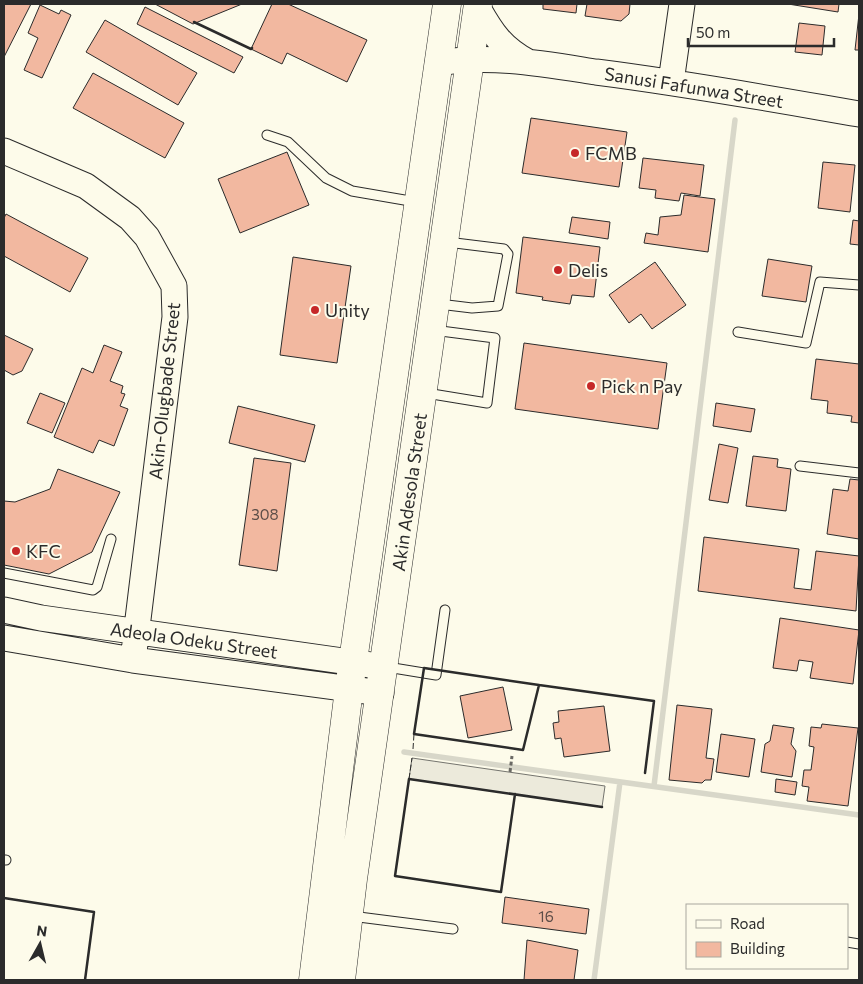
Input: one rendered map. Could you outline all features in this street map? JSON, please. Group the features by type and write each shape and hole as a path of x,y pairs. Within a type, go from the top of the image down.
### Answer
{"main road":[{"name":"Akin Adesola Street","path":"313,980 349,689 447,4"},
{"path":"671,82 682,4"},
{"name":"Akin Adesola Street","path":"341,980 478,6"},
{"name":"Sanusi Fafunwa Street","path":"478,6 491,31 509,51 528,62"},
{"name":"Sanusi Fafunwa Street","path":"438,63 470,58 528,62 671,82 859,114"},
{"name":"Akin-Olugbade Street","path":"4,151 86,186 113,204 148,237 174,286 176,317 133,660"},
{"name":"Adeola Odeku Street","path":"4,610 137,632 353,662 383,680"},
{"name":"Adeola Odeku Street","path":"4,638 133,660 349,689 383,680"}],"lane":[{"path":"266,135 288,142 326,178 352,191 419,202"},
{"path":"436,303 472,308 498,306 508,254 504,249 444,242"},
{"path":"738,332 806,343 820,282 859,285"},
{"path":"423,392 487,403 495,338 432,330"},
{"path":"800,466 859,472"},
{"path":"4,573 93,590 97,587 111,539"},
{"path":"383,680 436,675 445,610"},
{"path":"349,916 453,929"}],"path":[{"path":"510,771 512,758"}],"shaded area":[{"path":"412,758 605,786 602,807 409,779"}],"building":[{"path":"4,4 31,4 4,57"},
{"path":"155,4 242,4 193,24"},
{"path":"272,4 288,4 367,40 347,82 287,53 282,64 251,49"},
{"path":"543,4 577,4 576,13 543,9"},
{"path":"587,4 630,4 629,14 621,21 585,16"},
{"path":"788,4 839,4 838,12"},
{"path":"40,5 59,14 61,10 71,15 42,78 24,70 38,38 28,33"},
{"path":"145,7 243,57 234,73 137,24"},
{"path":"859,14 859,50 855,50"},
{"path":"105,20 197,73 178,105 86,52"},
{"path":"799,23 825,26 822,55 795,52"},
{"path":"93,73 184,123 165,158 73,108"},
{"name":"FCMB","path":"531,118 627,132 619,187 522,173"},
{"path":"287,152 309,205 240,233 218,179"},
{"path":"643,158 704,165 700,196 681,193 679,201 655,198 656,190 639,188"},
{"path":"823,162 855,165 850,212 818,208"},
{"path":"684,195 715,199 708,252 644,243 646,233 658,235 660,217 681,215"},
{"path":"6,214 88,258 70,292 4,256 4,218"},
{"path":"572,217 610,222 608,239 569,233"},
{"path":"853,220 859,221 859,245 850,244"},
{"name":"Delis","path":"523,237 600,247 594,297 572,295 570,304 542,300 543,297 516,293"},
{"name":"Unity","path":"293,257 351,266 337,363 280,355"},
{"path":"768,259 812,266 806,302 762,296"},
{"path":"655,262 686,305 652,329 641,314 629,323 609,295"},
{"path":"4,335 33,349 22,371 13,375 4,370"},
{"name":"Pick n Pay","path":"524,343 667,363 658,429 515,409"},
{"path":"104,345 122,352 110,381 123,386 121,393 125,394 120,406 128,409 114,446 99,440 93,453 54,437 82,368 93,373"},
{"path":"816,359 859,364 859,423 851,422 852,416 827,413 828,401 811,399"},
{"path":"40,393 65,403 52,433 27,423"},
{"path":"716,403 755,409 751,432 713,426"},
{"path":"238,406 315,425 305,462 229,443"},
{"path":"719,444 738,448 728,503 709,500"},
{"path":"753,456 778,459 777,467 791,469 786,511 746,506"},
{"path":"254,458 291,463 277,571 239,565"},
{"path":"58,469 120,492 92,552 49,574 4,565 4,501 15,502 50,489"},
{"path":"850,479 859,480 859,539 827,534 833,489 848,491"},
{"path":"704,537 799,549 794,588 811,590 816,551 859,556 856,611 698,591"},
{"path":"780,618 859,630 853,684 810,678 813,662 799,660 797,671 773,668"},
{"path":"503,687 512,730 468,738 460,696"},
{"path":"677,705 712,709 706,758 714,759 711,780 705,780 702,783 669,780"},
{"path":"604,706 610,751 564,757 561,738 555,739 553,723 559,722 558,711"},
{"path":"822,724 858,728 848,806 807,801 809,787 802,786 804,770 811,770 814,747 809,746 811,727 821,728"},
{"path":"773,725 794,728 791,744 796,751 792,777 761,772 765,744 770,741"},
{"path":"721,734 755,739 749,777 716,772"},
{"path":"776,779 797,782 795,795 775,792"},
{"path":"505,897 589,909 586,934 502,923"},
{"path":"527,940 578,950 574,980 524,980"}],"waterway":[{"path":"654,786 735,120"},
{"path":"404,752 859,815"},
{"path":"594,980 620,782"}],"fence":[{"path":"413,749 414,734"},
{"path":"409,779 412,758"}],"wall":[{"path":"194,22 252,48"},
{"path":"424,668 539,685 523,750 414,734 424,668"},
{"path":"539,685 654,701 645,773"},
{"path":"515,794 501,892 395,876 409,779 602,807"},
{"path":"4,898 94,912 85,980"}],"place":[{"name":"FCMB","path":"575,153"},
{"name":"Delis","path":"558,270"},
{"name":"Unity","path":"315,310"},
{"name":"Pick n Pay","path":"591,386"},
{"name":"KFC","path":"16,551"}]}
